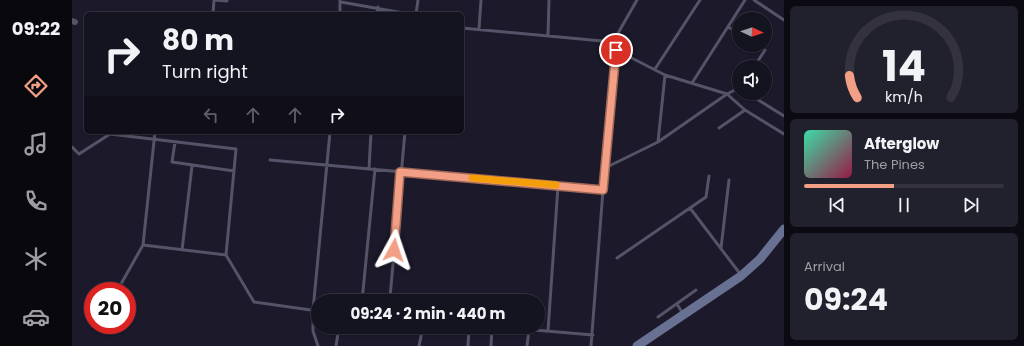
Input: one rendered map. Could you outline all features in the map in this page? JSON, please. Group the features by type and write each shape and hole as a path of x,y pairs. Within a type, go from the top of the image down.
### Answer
{"street":[{"path":"637,346 741,276 760,259 784,229"}],"lane":[{"path":"213,12 215,0 227,1"},
{"path":"416,12 418,0"},
{"path":"479,29 481,0"},
{"path":"548,35 549,0"},
{"path":"613,42 637,0"},
{"path":"655,69 700,0"},
{"path":"692,83 745,0"},
{"path":"754,0 784,20"},
{"path":"340,12 341,1 400,12"},
{"path":"377,12 378,7"},
{"path":"728,26 732,29"},
{"path":"464,28 613,42"},
{"path":"591,346 616,50 613,42"},
{"path":"616,50 665,75 727,94 745,110 784,134"},
{"path":"658,142 665,75"},
{"path":"605,168 658,142 732,92"},
{"path":"759,100 784,116"},
{"path":"719,128 745,110"},
{"path":"72,147 79,154 110,134 236,149 226,255 254,302 311,310"},
{"path":"122,282 143,245 155,134"},
{"path":"315,294 330,134"},
{"path":"369,168 371,134"},
{"path":"390,294 400,172 405,134"},
{"path":"175,142 172,162 234,171"},
{"path":"270,160 603,190"},
{"path":"182,250 192,166"},
{"path":"363,294 375,169"},
{"path":"617,258 706,197 709,176"},
{"path":"721,248 729,180"},
{"path":"548,331 558,186"},
{"path":"690,208 741,276"},
{"path":"143,245 226,255"},
{"path":"658,317 696,290"},
{"path":"677,304 683,315"},
{"path":"545,331 593,335"},
{"path":"314,334 318,346"},
{"path":"336,346 338,334"},
{"path":"419,346 422,334"},
{"path":"468,346 469,334"},
{"path":"491,346 492,334"},
{"path":"526,346 528,334"}],"slow traffic":[{"path":"472,178 556,185"}],"route":[{"path":"394,250 400,172 603,190 616,50"}]}
